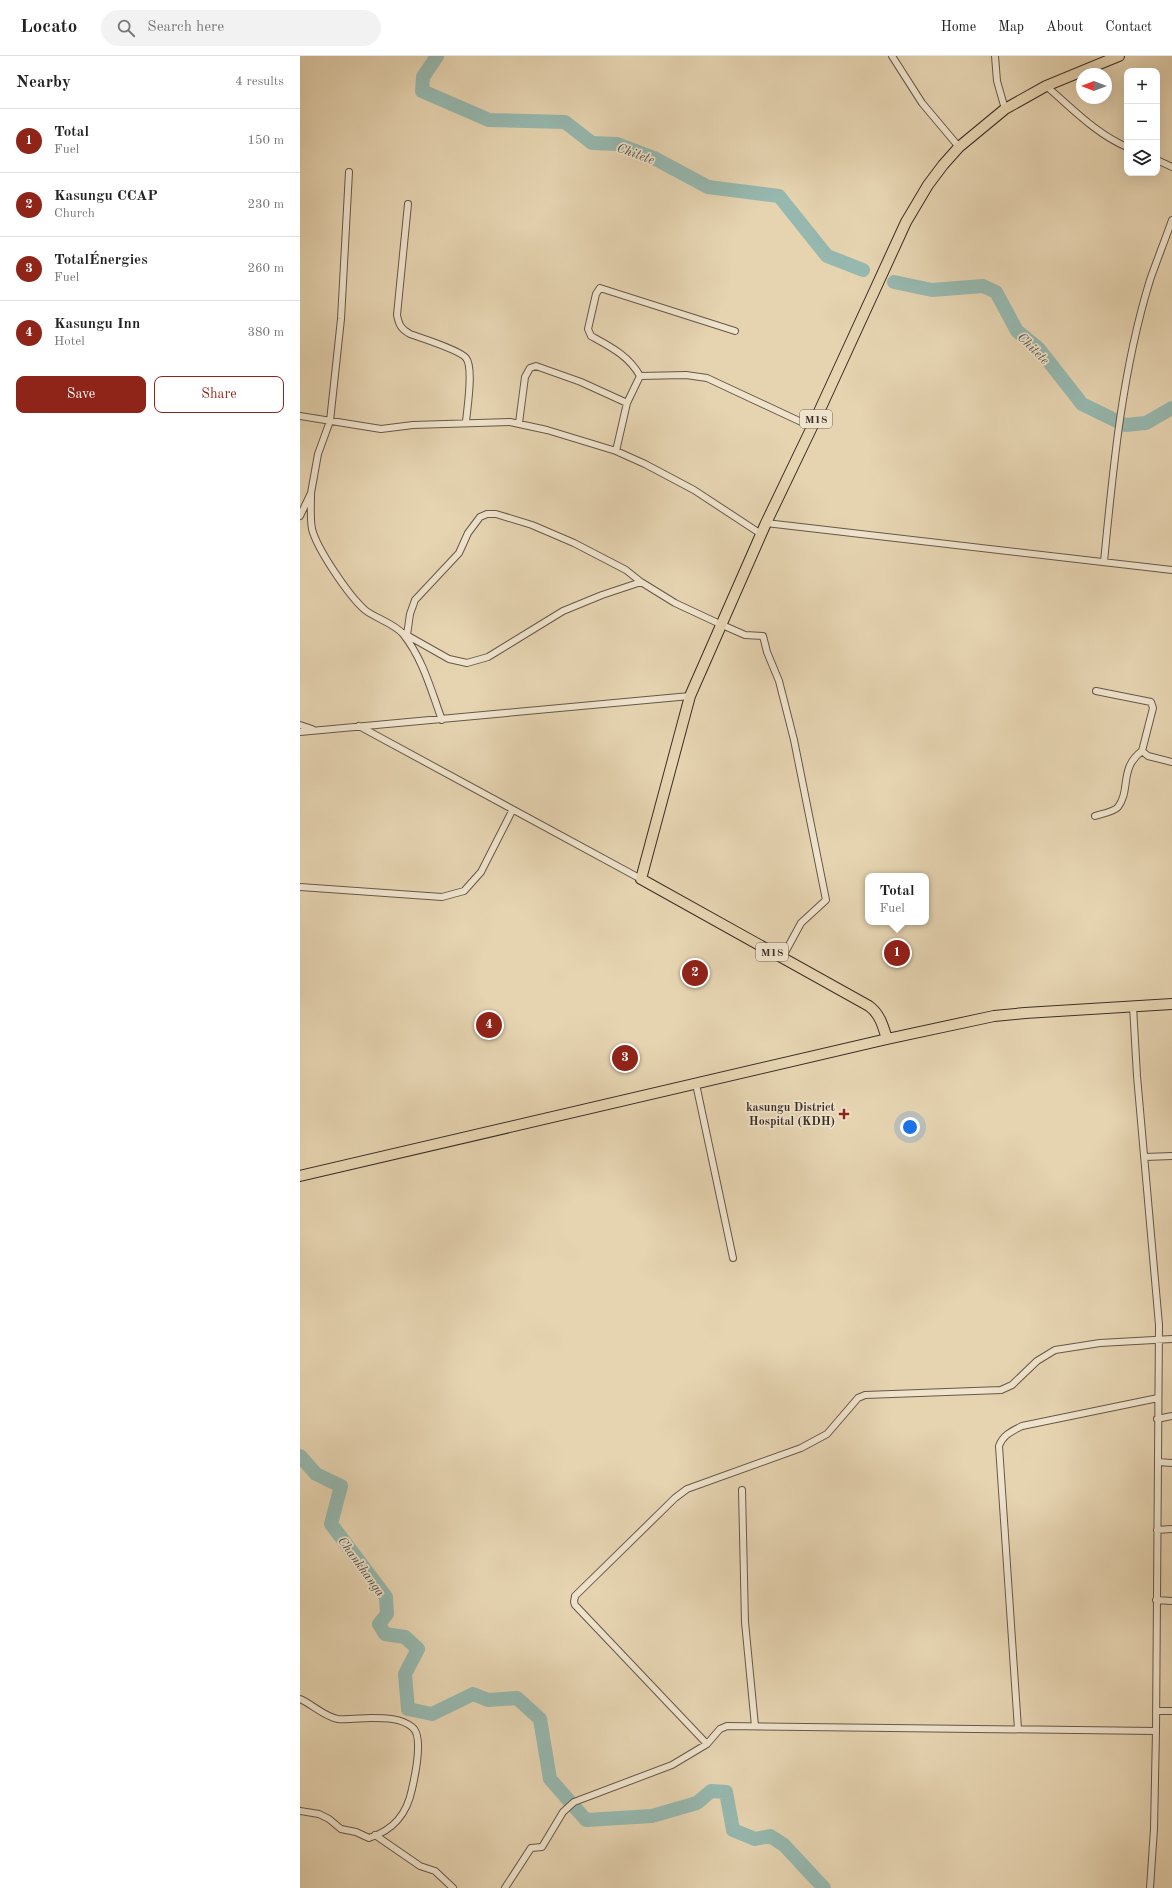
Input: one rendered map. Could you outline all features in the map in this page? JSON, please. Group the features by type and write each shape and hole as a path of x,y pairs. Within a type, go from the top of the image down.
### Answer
{"main road":[{"name":"M18","path":"887,1039 876,1011 818,977 641,879 690,696 720,624 766,522 812,427 906,222 928,185 960,147 1005,109 1046,86 1119,56"},
{"path":"301,1173 696,1084 887,1039 1010,1014 1172,1004"}],"street":[{"path":"892,56 926,108 960,147"},
{"path":"995,56 997,81 1005,109"},
{"path":"1046,86 1098,131 1114,142 1124,146"},
{"path":"1160,161 1172,167"},
{"path":"300,516 310,493 318,454 330,421 340,319 349,172"},
{"path":"408,204 397,315 399,324 410,334 458,352 466,358 469,371 466,422"},
{"path":"1104,562 1111,488 1124,396 1150,281 1172,220"},
{"path":"640,376 634,363 591,336 589,333 588,328 596,294 600,288 735,331"},
{"path":"519,423 526,371 536,366 581,382 627,403"},
{"path":"640,376 686,375 707,378 812,427"},
{"path":"616,451 627,403 640,376"},
{"path":"300,416 381,429 413,425 466,422 519,423 577,438 616,451 674,478 761,534"},
{"path":"310,493 312,529 322,552 339,578 364,609 404,634 449,659 467,663 488,657 563,611 602,595 641,582"},
{"path":"442,720 426,676 415,652 404,634 416,600 459,553 468,533 480,517 487,514 496,514 532,525 574,543 626,570 641,582 675,603 746,635 763,636 767,652 779,681 794,740 826,900 801,923 782,958"},
{"path":"766,522 1172,570"},
{"path":"1095,816 1117,808 1122,800 1130,765 1134,757 1142,751 1153,708 1151,702 1096,691"},
{"path":"300,732 690,696"},
{"path":"300,725 312,730"},
{"path":"358,726 641,879"},
{"path":"1142,751 1148,756 1172,762"},
{"path":"300,887 442,897 464,891 481,872 512,810"},
{"path":"1133,1006 1137,1076 1145,1157 1159,1340 1156,1731 1154,1829 1150,1888"},
{"path":"696,1084 733,1258"},
{"path":"1145,1157 1172,1156"},
{"path":"707,1744 575,1605 574,1602 575,1596 675,1498 687,1489 801,1448 827,1434 858,1398 865,1395 1001,1390 1012,1385 1037,1361 1055,1350 1100,1343 1172,1339"},
{"path":"1018,1729 999,1446 1000,1441 1006,1435 1022,1426 1158,1398"},
{"path":"1158,1419 1172,1416"},
{"path":"1158,1462 1172,1463"},
{"path":"742,1490 745,1622 755,1726"},
{"path":"1158,1530 1172,1529"},
{"path":"1156,1600 1172,1601"},
{"path":"300,1700 337,1719 370,1718 394,1720 413,1727 416,1731 417,1768 409,1803 397,1822 369,1838 356,1832 345,1831 324,1816 300,1811"},
{"path":"1156,1711 1172,1711"},
{"path":"505,1888 531,1848 542,1847 564,1812 574,1802 672,1765 707,1744 720,1729 727,1726 1156,1731"},
{"path":"375,1835 420,1866 435,1871 454,1888"}],"waterway":[{"name":"Chitete","path":"437,56 423,77 422,91 489,120 565,122 592,143 617,144 654,158 708,187 779,196 827,256 863,270"},
{"name":"Chitete","path":"894,282 932,290 983,286 996,292 1017,331 1039,349 1082,404 1125,425 1146,423 1172,408"},
{"name":"Chankhanga","path":"300,1456 316,1474 341,1486 331,1524 386,1597 387,1614 379,1624 385,1634 405,1637 418,1649 405,1674 408,1709 432,1714 473,1694 488,1700 517,1698 540,1719 550,1779 586,1820 652,1816 697,1803 711,1791 726,1792 733,1830 755,1839 770,1836 784,1845 824,1888"}],"place":[{"name":"Total","path":"897,953"},
{"name":"Kasungu CCAP","path":"695,973"},
{"name":"Kasungu Inn","path":"489,1025"},
{"name":"TotalÉnergies","path":"625,1058"},
{"name":"kasungu District Hospital (KDH)","path":"844,1114"}]}
